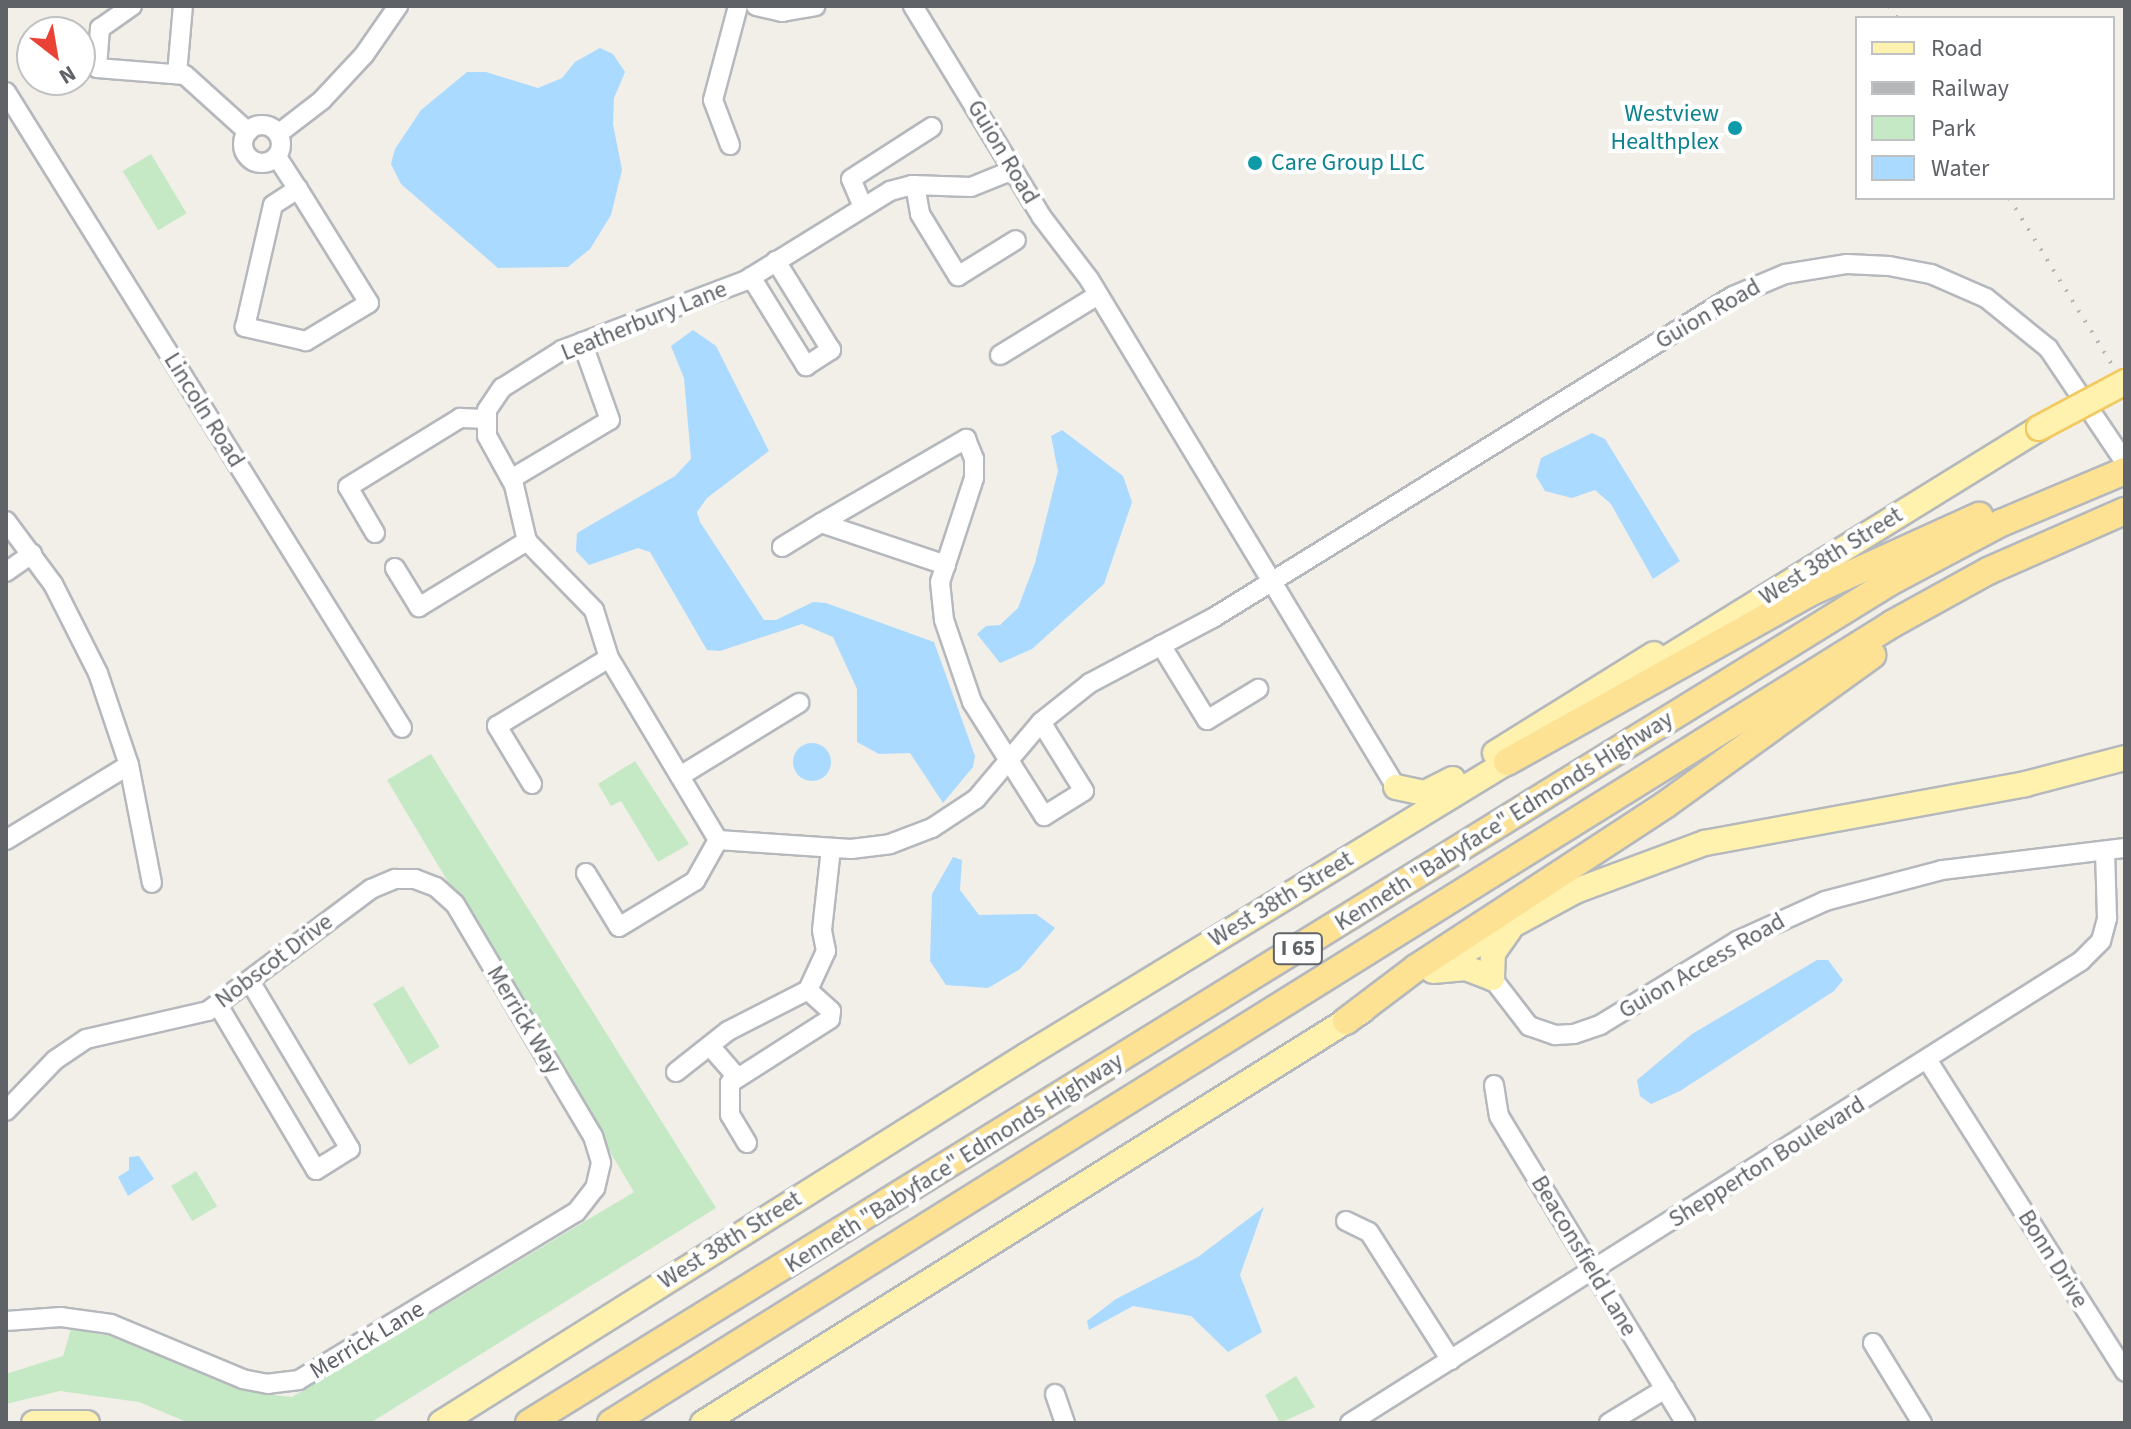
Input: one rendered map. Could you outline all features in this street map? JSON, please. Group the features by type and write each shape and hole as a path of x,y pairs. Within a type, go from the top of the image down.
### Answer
{"highway":[{"name":"Kenneth \"Babyface\" Edmonds Highway","path":"529,1423 1890,582 2075,489 2125,471"},
{"path":"1507,762 1820,587 1994,509 2075,489"},
{"name":"Kenneth \"Babyface\" Edmonds Highway","path":"611,1423 1798,682 1988,571 2125,511"},
{"path":"1346,1021 1416,968 1665,805 1988,571"}],"main road":[{"name":"West 38th Street","path":"441,1423 1305,883 1507,762 1735,615 2039,428 2125,382"},
{"path":"1305,883 1383,822 1396,803 1396,787 1416,793 1440,787 1660,651 1735,615"},
{"path":"703,1423 1346,1021 1516,921 1613,875 1726,837 2025,784 2125,758"},
{"path":"1433,971 1472,969 1492,978 1494,949 1516,921"},
{"path":"34,1423 87,1423"}],"street":[{"path":"132,6 100,28 97,68 177,74 190,78 248,132"},
{"path":"177,74 183,6"},
{"path":"298,189 273,205 245,327 306,341 369,303 298,189 277,157 278,134 322,100 364,55 398,6"},
{"path":"730,145 713,100 738,6"},
{"path":"756,6 782,12 815,6"},
{"name":"Guion Road","path":"913,6 1013,170 1098,295 1396,787"},
{"name":"Lincoln Road","path":"6,92 402,728"},
{"path":"248,132 266,125 278,134"},
{"path":"863,207 851,179 932,127"},
{"path":"248,132 243,147 252,160 263,163 277,157"},
{"name":"Leatherbury Lane","path":"485,419 502,388 582,342 751,277 895,189 915,185 967,188 1013,170"},
{"path":"915,185 920,214 958,276 1016,240"},
{"name":"Leatherbury Lane","path":"751,277 806,366 831,350 776,261"},
{"name":"Guion Road","path":"1271,583 1741,292 1772,277 1819,267 1904,268 1950,281 2002,308 2063,366 2125,462"},
{"path":"1000,355 1098,295"},
{"path":"511,479 610,420 582,342"},
{"path":"375,533 348,487 460,418 485,419 489,440 511,479 527,541 587,600 602,627 609,658 718,840"},
{"path":"782,547 963,438 974,459 974,478 940,590 953,655 976,710 1044,816 1084,791 1041,722"},
{"path":"6,521 32,554 88,650 129,765 152,883"},
{"path":"821,523 946,565"},
{"path":"395,568 419,607 527,541"},
{"path":"6,572 32,554"},
{"path":"718,840 831,849 890,844 932,828 976,799 1041,722 1090,683 1271,583"},
{"path":"1161,645 1207,720 1258,689"},
{"path":"532,784 497,726 609,658"},
{"path":"680,776 799,703"},
{"path":"6,840 129,765"},
{"path":"586,873 619,927 695,881 718,840"},
{"name":"Guion Access Road","path":"1492,978 1529,1026 1555,1035 1574,1034 1600,1025 1737,941 1825,901 1942,870 2125,848"},
{"path":"813,994 825,958 831,849"},
{"name":"Shepperton Boulevard","path":"1350,1423 1928,1061 2081,961 2101,941 2110,891 2105,851"},
{"name":"Nobscot Drive","path":"6,1111 55,1060 86,1039 122,1027 191,1017 218,1005 371,889 395,879 420,880"},
{"name":"Merrick Way","path":"420,880 441,890 455,904 593,1136 599,1177"},
{"path":"218,1005 316,1170 350,1149 250,981"},
{"path":"676,1072 789,995 813,994 831,1011 830,1019 736,1076 729,1087 730,1115 747,1143"},
{"path":"710,1046 736,1076"},
{"name":"Bonn Drive","path":"1928,1061 2125,1372"},
{"name":"Beaconsfield Lane","path":"1494,1085 1499,1116 1686,1423"},
{"name":"Merrick Lane","path":"6,1321 61,1317 111,1324 243,1379 268,1384 299,1380 576,1212 590,1198 599,1177"},
{"path":"1346,1221 1369,1232 1451,1360"},
{"path":"1873,1343 1922,1423"},
{"path":"1609,1423 1665,1389"},
{"path":"1055,1394 1065,1423"}],"green space":[{"path":"151,154 187,213 158,230 123,171"},
{"path":"431,754 716,1208 370,1423 189,1423 139,1402 60,1391 6,1404 6,1374 63,1356 71,1329 129,1339 256,1393 292,1397 634,1192 387,780"},
{"path":"635,761 689,844 658,862 621,801 611,806 598,784"},
{"path":"403,986 440,1047 410,1065 373,1004"},
{"path":"196,1171 217,1206 192,1221 171,1186"},
{"path":"1296,1376 1315,1407 1280,1423 1265,1395"}],"water":[{"path":"600,48 613,54 625,72 614,98 613,124 622,170 611,215 590,249 568,267 498,268 401,184 391,164 395,149 421,110 467,72 486,72 538,88 562,78 575,62"},
{"path":"693,330 716,346 769,451 707,498 697,512 700,522 764,620 776,620 813,602 826,603 934,642 975,756 973,767 943,803 910,753 879,754 857,742 857,689 833,637 802,624 720,651 707,650 650,552 638,548 589,565 576,551 577,533 675,476 691,459 684,378 671,346"},
{"path":"1062,430 1123,476 1132,502 1104,584 1032,649 1000,663 977,634 986,626 1000,625 1018,608 1035,563 1058,471 1051,436"},
{"path":"1592,433 1605,439 1680,561 1653,579 1611,504 1595,490 1572,498 1545,491 1536,476 1541,458"},
{"path":"812,743 826,748 831,762 826,776 812,781 798,776 793,762 798,748"},
{"path":"953,857 962,860 960,890 979,915 1036,914 1055,928 1020,969 988,988 946,985 930,961 932,894"},
{"path":"1817,960 1828,960 1843,980 1834,991 1680,1091 1651,1104 1640,1096 1637,1080 1692,1034"},
{"path":"139,1156 154,1179 128,1196 118,1177 129,1170 129,1157"},
{"path":"1264,1207 1240,1275 1262,1332 1228,1352 1191,1316 1133,1306 1089,1330 1087,1321 1116,1299 1198,1257"}],"railway":[{"path":"1889,6 1896,16"},
{"path":"2010,200 2125,386"}],"place":[{"name":"Westview Healthplex","path":"1735,128"},
{"name":"Care Group LLC","path":"1255,163"}]}
